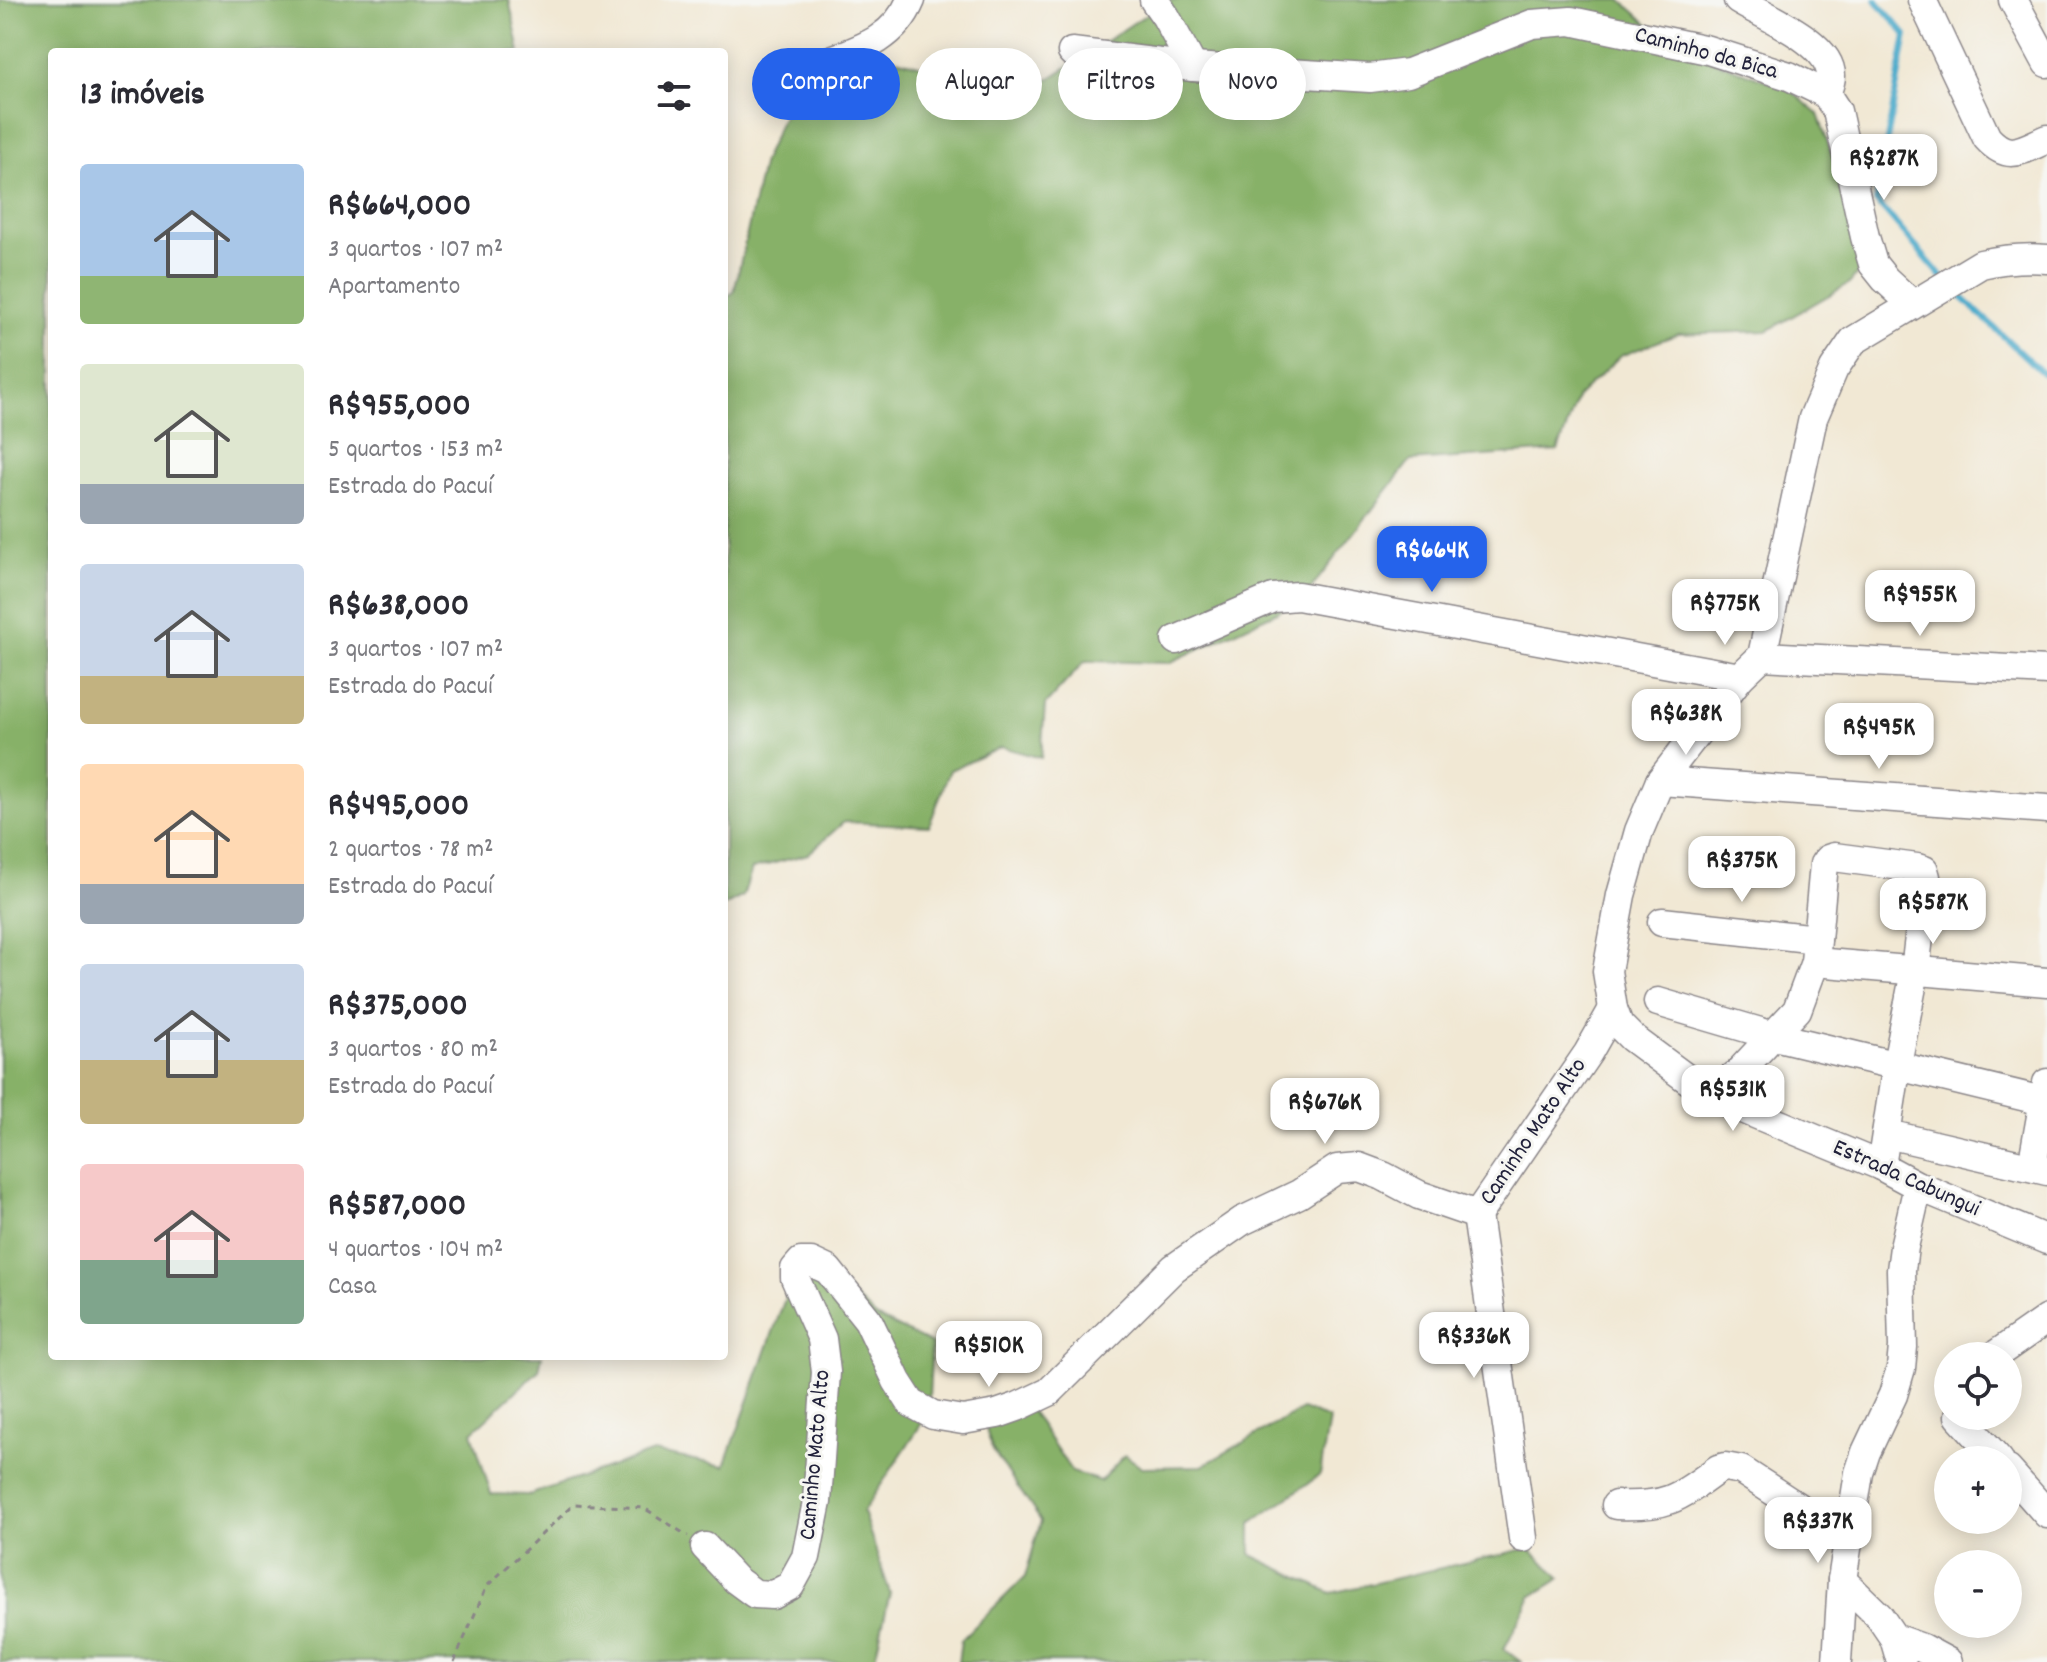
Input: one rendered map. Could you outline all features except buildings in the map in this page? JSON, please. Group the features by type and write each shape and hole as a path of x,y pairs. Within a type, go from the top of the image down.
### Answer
{"street":[{"path":"859,48 883,38 911,0"},
{"path":"1154,0 1193,67"},
{"path":"1738,0 1808,40 1823,54 1831,75 1826,94 1837,111 1873,264 1885,279 1915,302"},
{"path":"1922,0 1987,138 1999,151 2013,153 2047,139"},
{"path":"2013,0 2047,63"},
{"name":"Caminho da Bica","path":"1183,66 1370,78 1408,73 1532,24 1571,21 1708,50 1789,76 1826,94"},
{"path":"1613,1009 1607,971 1621,895 1639,831 1660,781 1740,677 1762,656 1813,418 1834,369 1853,341 1981,264 2026,257 2047,259"},
{"path":"1176,640 1273,598 1298,596 1740,677"},
{"path":"1762,656 2047,671"},
{"path":"1660,781 2047,809"},
{"path":"1709,1095 1736,1075 1797,1010 1816,950 1824,864 1828,859 1834,857 1924,870 1926,877 1915,971 1881,1166"},
{"path":"1662,922 1915,971 2047,982"},
{"path":"1658,1002 1774,1036 2046,1095 2040,1169 1887,1134"},
{"name":"Estrada Cabungui","path":"1613,1009 1619,1025 1632,1038 1709,1095 1881,1166 1918,1186 2047,1240"},
{"name":"Caminho Mato Alto","path":"705,1547 736,1580 755,1594 773,1595 790,1586 806,1557 817,1502 826,1372 822,1339 795,1278 795,1269 801,1262 811,1262 828,1270 868,1320 911,1403 933,1415 963,1420 997,1414 1049,1392 1174,1268 1242,1221 1299,1194 1337,1169 1359,1167 1419,1195 1477,1215 1588,1053 1613,1009"},
{"path":"1837,1662 1847,1539 1862,1462 1893,1395 1901,1368 1901,1270 1918,1186"},
{"path":"1477,1215 1523,1538"},
{"path":"2014,1342 2047,1319"},
{"path":"1972,1430 1986,1446"},
{"path":"1616,1505 1640,1506 1671,1501 1725,1467 1741,1470 1847,1539"},
{"path":"2022,1486 2047,1514"},
{"path":"1842,1580 1879,1616 1898,1650 1931,1652 1948,1662"}],"path":[{"path":"454,1662 487,1586 574,1504 644,1508 705,1547"}],"green space":[{"path":"0,0 509,0 519,48 48,48 48,1360 541,1360 539,1370 472,1432 491,1494 529,1495 653,1452 725,1466 792,1279 832,1277 876,1317 932,1344 928,1414 863,1512 890,1593 874,1662 0,1662"},
{"path":"1176,0 1621,0 1673,46 1789,89 1818,114 1868,260 1850,283 1767,331 1678,334 1620,356 1578,396 1558,451 1410,461 1302,600 1169,663 1085,661 1045,705 1041,758 1002,747 950,770 929,826 844,822 808,854 752,869 743,896 728,904 728,296 734,292 763,161 781,120 900,120 900,60 916,64 916,120 1042,120 1042,80 1058,73 1058,120 1183,120 1183,48 1096,48 1165,2"},
{"path":"838,43 856,48 824,48"},
{"path":"997,1396 1025,1402 1072,1472 1100,1481 1125,1455 1142,1467 1202,1466 1302,1409 1329,1419 1320,1475 1251,1523 1251,1555 1331,1593 1529,1548 1561,1578 1531,1597 1504,1649 1521,1662 958,1662 961,1640 1025,1577 1041,1521 992,1449 984,1422"}],"waterway":[{"path":"1876,0 1906,35 1876,201 1943,278"},
{"path":"1953,289 2047,377"}]}
